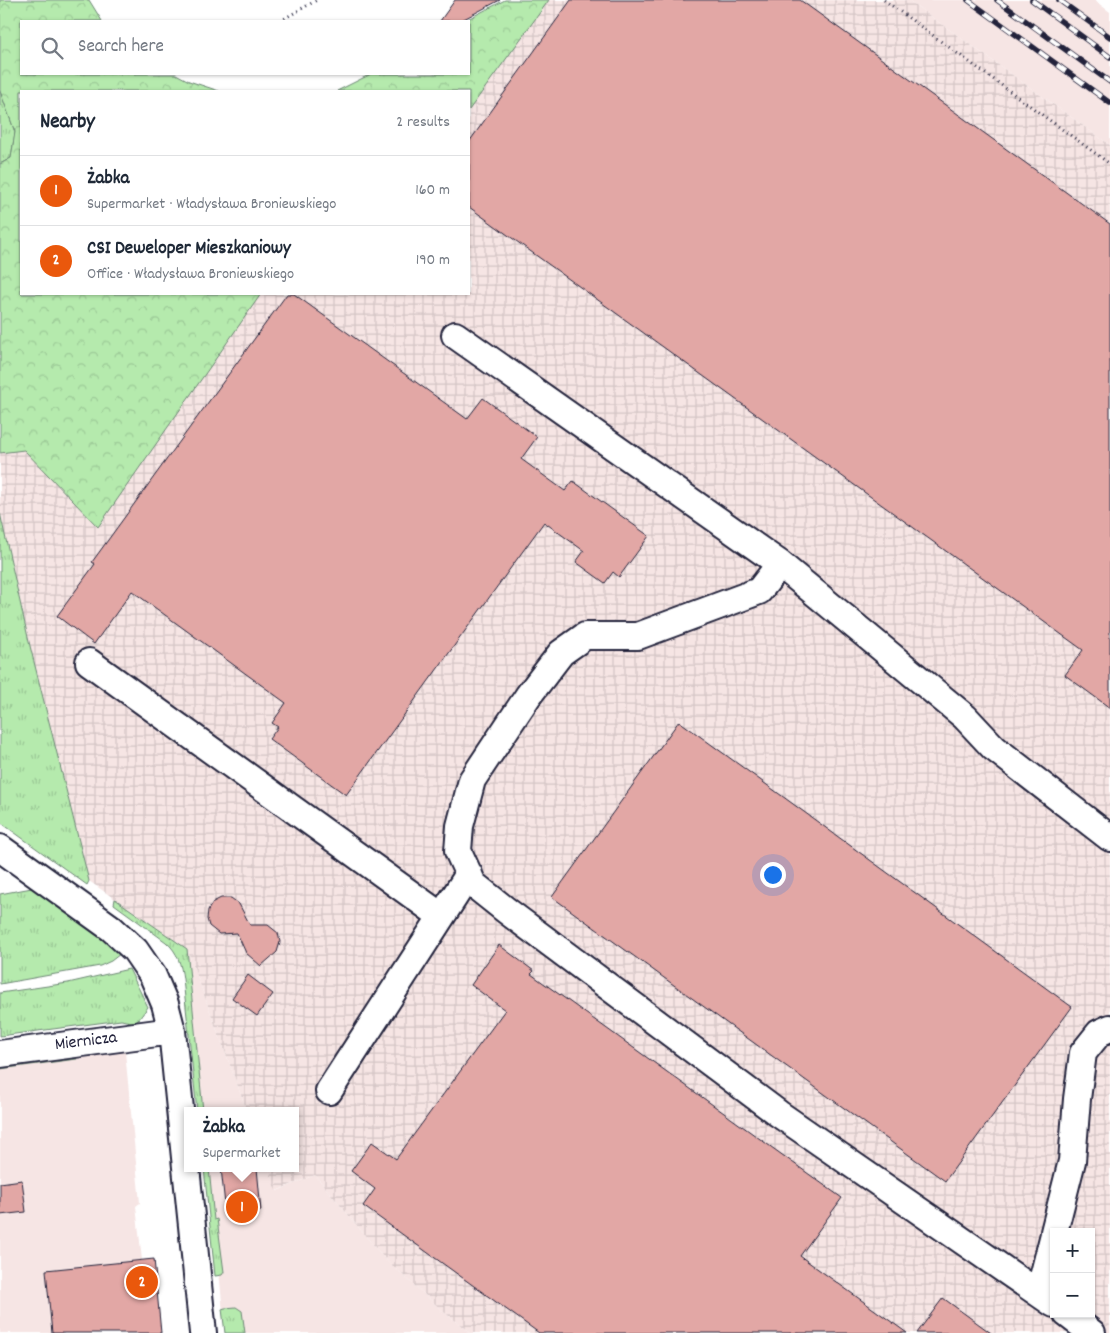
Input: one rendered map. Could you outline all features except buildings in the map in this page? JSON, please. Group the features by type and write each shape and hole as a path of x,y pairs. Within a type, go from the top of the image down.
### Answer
{"street":[{"path":"455,335 780,564 965,717 994,748 1110,838"},
{"path":"780,564 759,591 638,636 585,636 561,653 528,696 472,780 460,826 458,851 473,884 507,911 779,1114 1046,1299 1050,1266"},
{"path":"89,662 441,916"},
{"path":"0,848 111,928 135,950 153,976 165,1004 172,1031 184,1148"},
{"path":"329,1090 468,874"},
{"path":"1055,1228 1072,1161 1076,1099 1083,1053 1099,1033 1110,1028"},
{"name":"Miernicza","path":"0,1054 172,1031"},
{"path":"186,1172 203,1333"},
{"path":"1072,1318 1092,1333"}],"path":[{"path":"282,20 317,0"},
{"path":"884,0 1110,164"}],"shaded area":[{"path":"0,0 20,20 20,295 470,295 470,90 527,0 908,0 1110,145 1110,1333 472,1333 445,1313 384,1258 315,1175 276,1191 269,1172 299,1172 299,1107 246,1107 187,949 89,881 29,642 0,513"},
{"path":"908,0 1094,0 1110,12 1110,145"},
{"path":"187,949 246,1107 203,1107"},
{"path":"125,1052 140,1203 136,1206 142,1260 154,1259 161,1333 0,1333 0,1069"},
{"path":"209,1172 270,1172 277,1191 315,1175 384,1258 445,1313 472,1333 225,1333"}],"green space":[{"path":"0,0 89,0 101,20 20,20 20,75 178,75 189,81 216,90 20,90 20,295 260,295 98,527 24,450 0,453 0,164 11,158 15,132 0,91"},
{"path":"505,0 549,0 470,109 470,90 339,90 369,75 470,75 470,20 466,20"},
{"path":"0,91 15,132 11,158 0,164"},
{"path":"0,513 29,642 89,881 87,885 0,822"},
{"path":"37,887 107,938 120,954 100,966 0,984 0,894"},
{"path":"115,899 187,949 203,1107 197,1107 183,979 178,959 166,942 114,904"},
{"path":"129,969 148,1007 136,1023 121,1020 0,1036 0,993 68,983"},
{"path":"73,1053 77,1059 0,1069 0,1063"},
{"path":"204,1172 209,1172 214,1220 217,1219 224,1272 222,1275 215,1276"},
{"path":"236,1307 242,1311 245,1333 225,1333 222,1309"}],"railway":[{"path":"968,0 1110,103"},
{"path":"997,0 1110,82"},
{"path":"1032,0 1110,57"},
{"path":"1059,0 1110,37"}],"place":[{"name":"Żabka","path":"242,1207"},
{"name":"CSI Deweloper Mieszkaniowy","path":"142,1282"}]}
